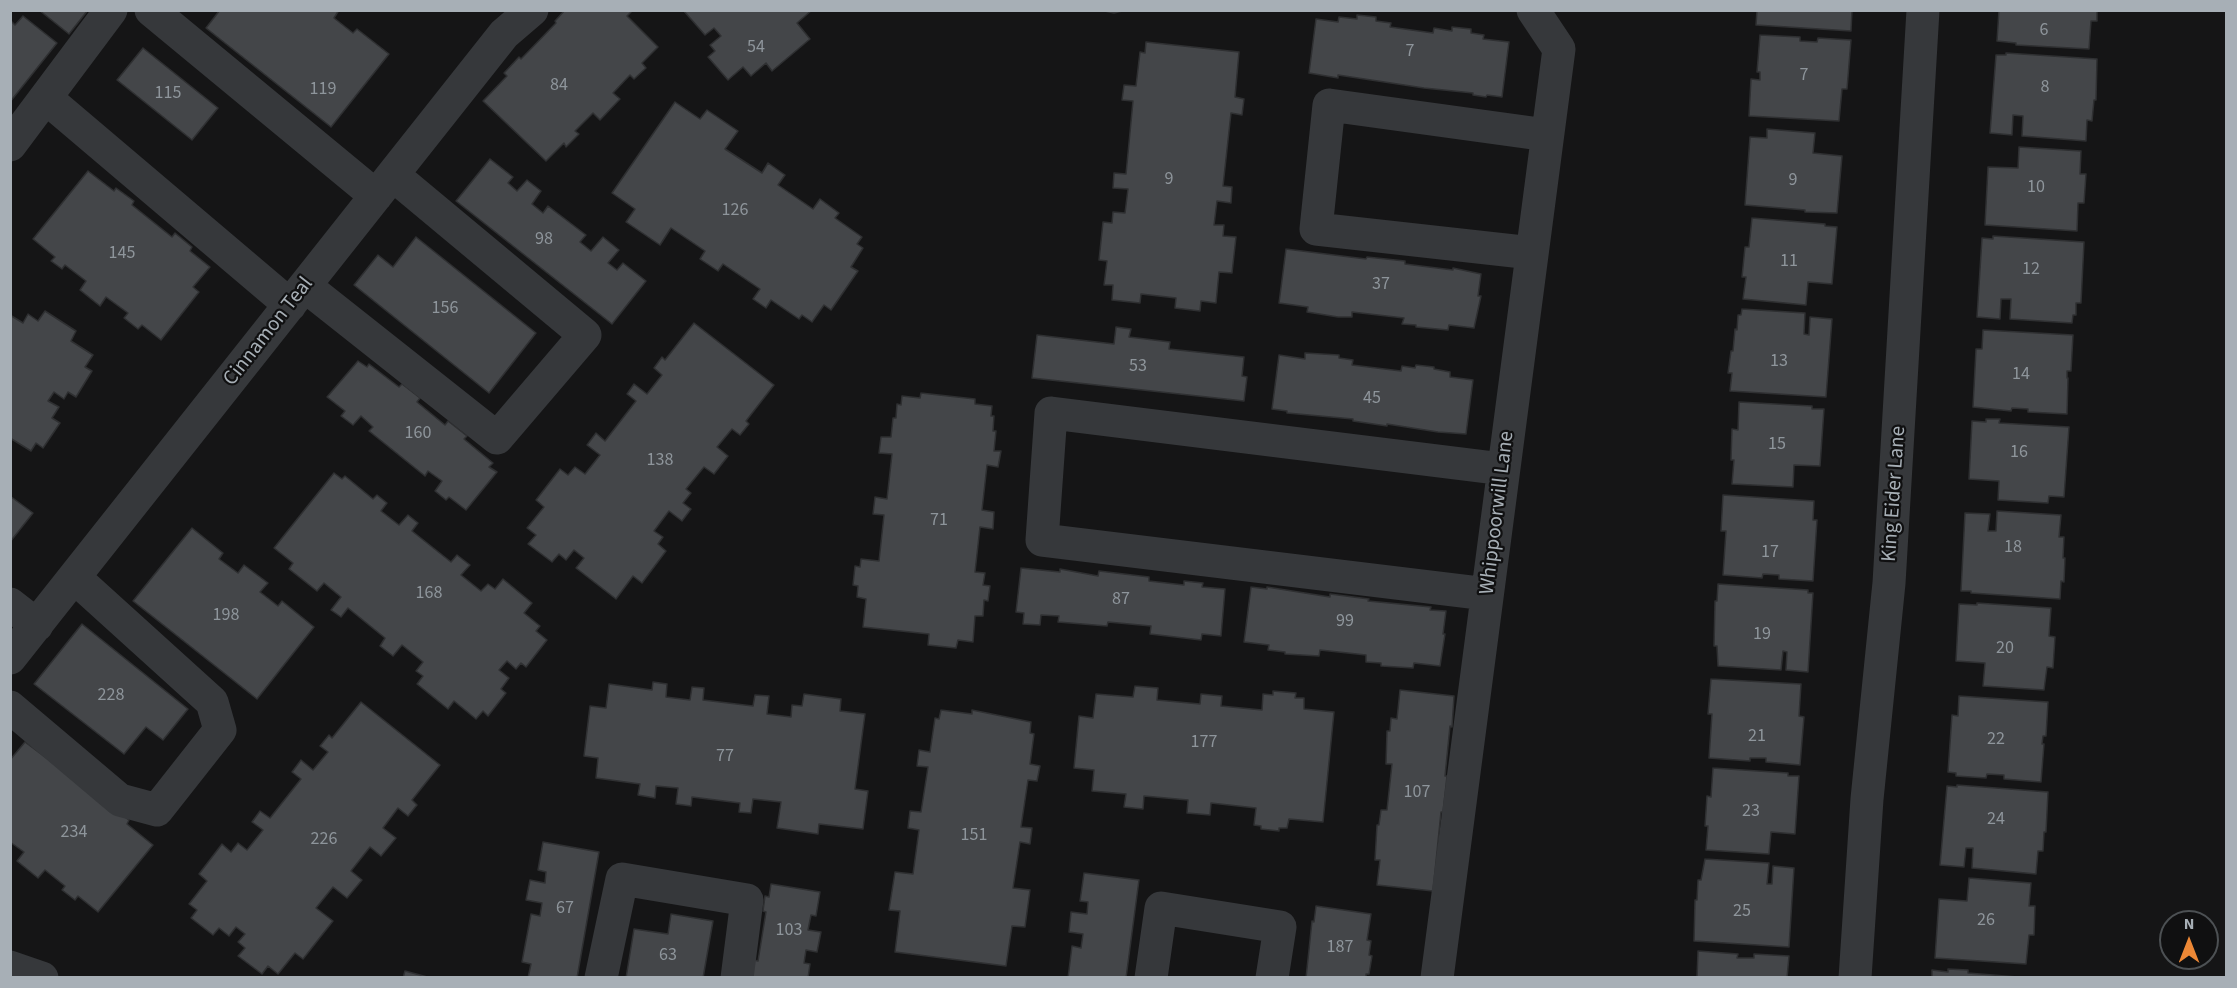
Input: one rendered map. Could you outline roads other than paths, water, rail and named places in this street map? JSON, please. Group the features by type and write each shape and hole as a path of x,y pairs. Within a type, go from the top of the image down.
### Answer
{"street":[{"path":"10,145 111,10"},
{"path":"46,98 297,295 497,438 585,335 151,10"},
{"name":"Cinnamon Teal","path":"10,658 504,34 532,10"},
{"name":"Whippoorwill Lane","path":"1437,978 1559,49 1533,10"},
{"name":"King Eider Lane","path":"1855,978 1867,799 1889,583 1923,10"},
{"path":"1532,253 1316,229 1329,105 1547,135"},
{"path":"1487,594 1042,540 1051,413 1503,470"},
{"path":"10,706 120,800 157,810 220,730 212,702 74,578"},
{"path":"10,604 37,625"},
{"path":"601,978 622,879 747,900 737,978"},
{"path":"1151,978 1161,908 1280,927 1272,978"},
{"path":"10,966 42,978"}]}
